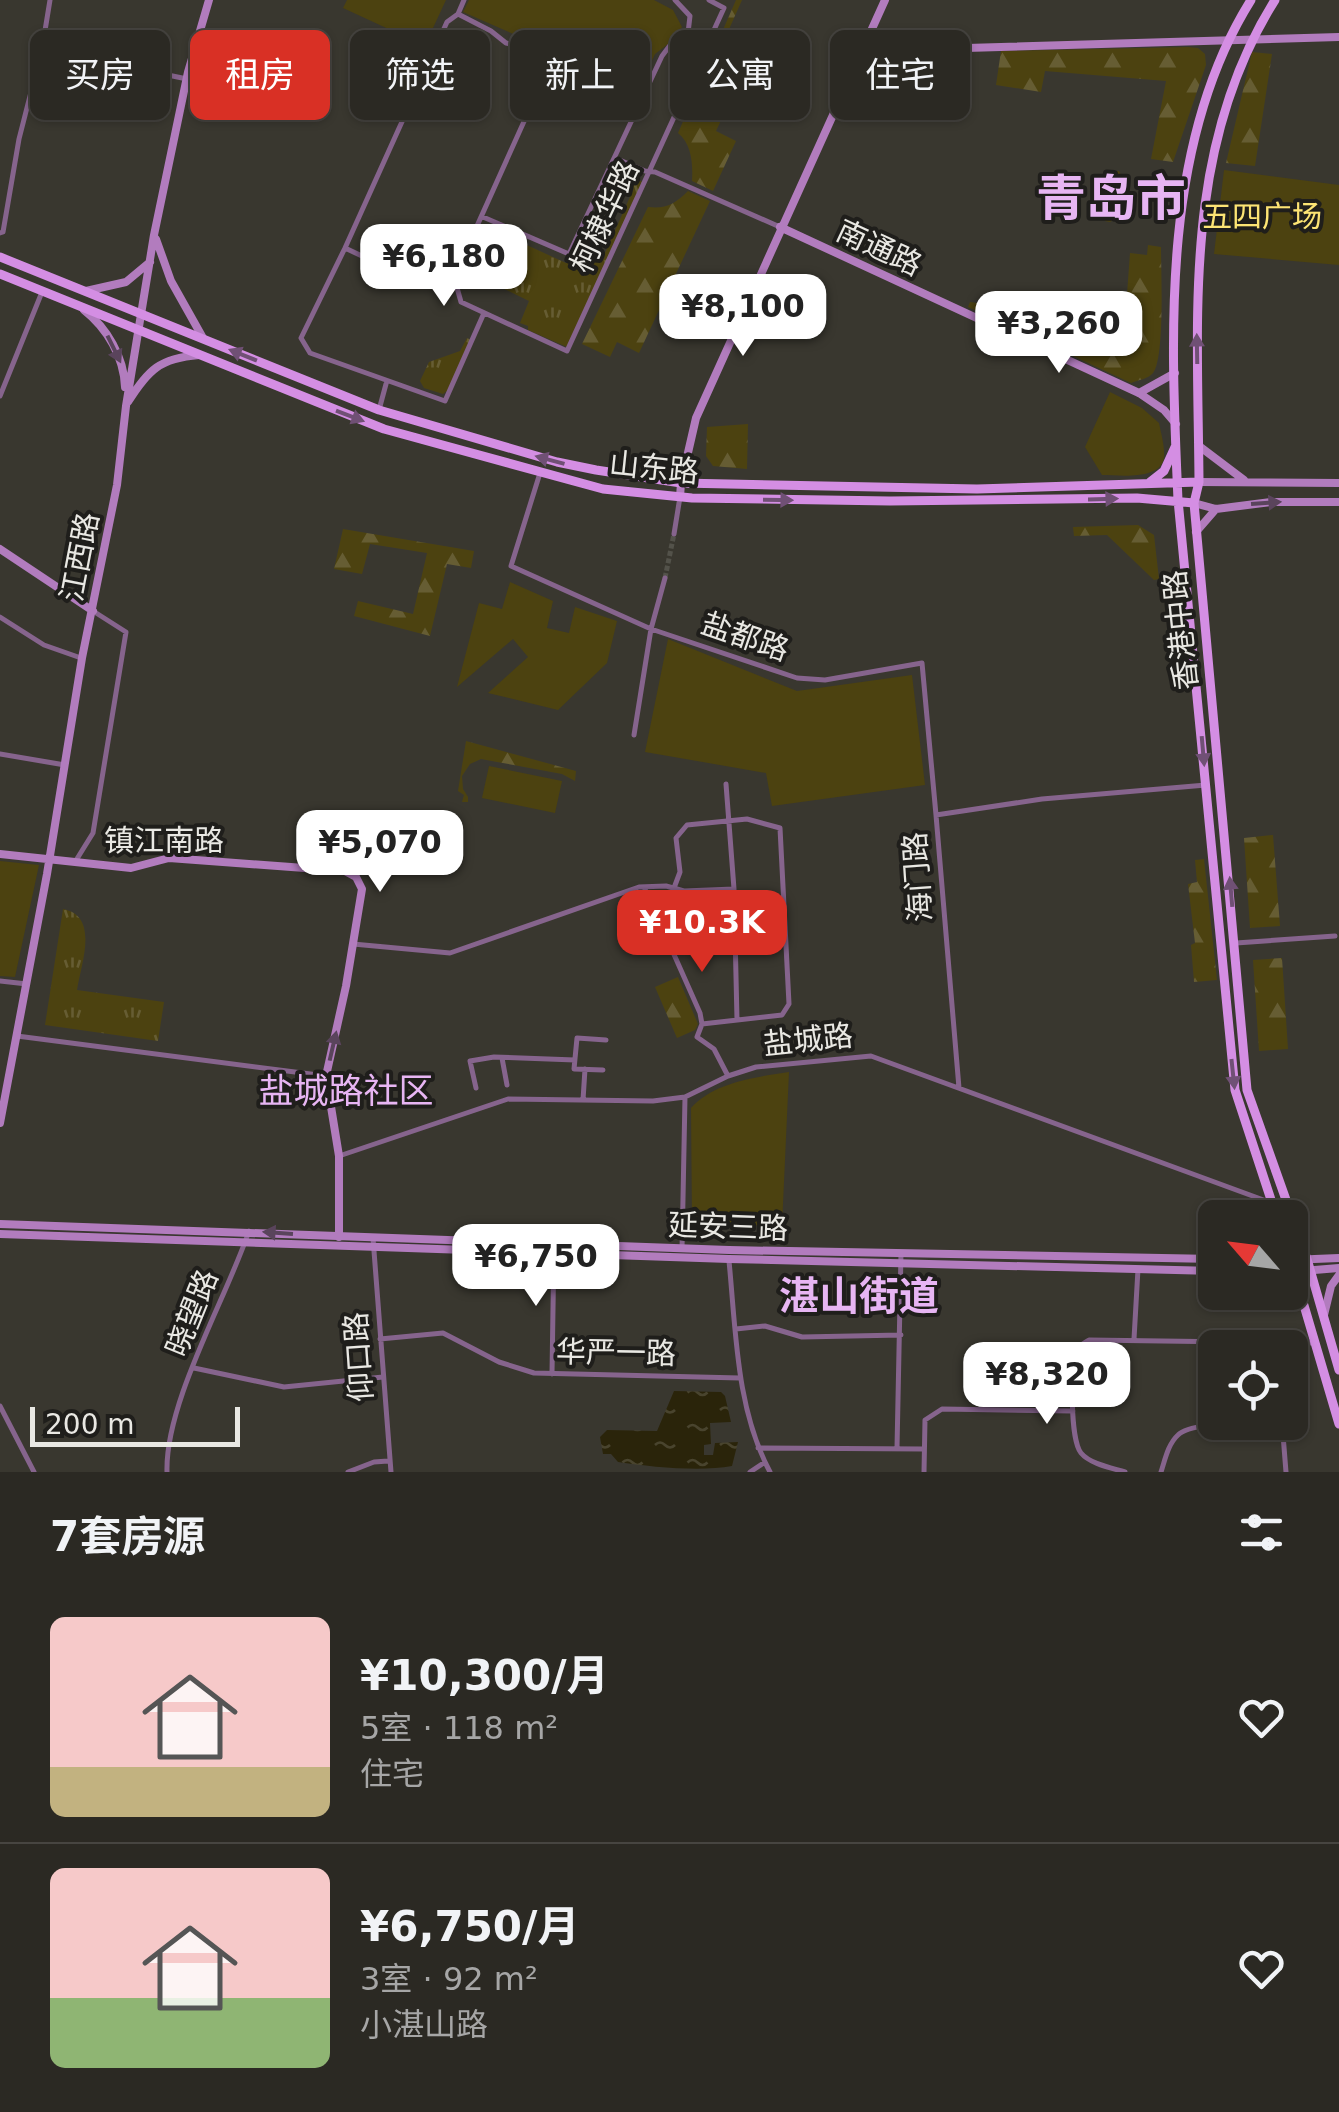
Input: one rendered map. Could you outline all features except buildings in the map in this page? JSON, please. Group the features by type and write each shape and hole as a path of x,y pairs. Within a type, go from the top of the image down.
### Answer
{"main road":[{"name":"江西路","path":"0,1123 50,859 82,658 117,485 154,235 187,79 209,0"},
{"path":"872,30 885,0"},
{"name":"香港中路","path":"1251,0 1230,40 1194,144 1183,204 1175,280 1176,444 1178,500 1234,1090 1271,1200"},
{"name":"香港中路","path":"1275,0 1253,39 1216,144 1200,236 1196,281 1199,482 1194,503 1247,1090 1285,1200"},
{"path":"970,48 1339,37"},
{"path":"680,498 696,418 830,120"},
{"name":"南通路","path":"780,227 1140,393 1176,424"},
{"path":"154,235 170,281 203,338"},
{"name":"山东路","path":"0,257 378,410 557,462 680,483 996,489 1244,480 1339,484"},
{"path":"86,291 126,282 150,262"},
{"name":"山东路","path":"0,274 384,429 603,489 680,498 890,502 1178,500 1216,509 1272,502 1339,502"},
{"path":"76,304 96,318 115,349 125,372 126,406"},
{"path":"126,406 144,376 158,366 172,357 203,355"},
{"path":"1140,393 1176,373"},
{"path":"1148,483 1164,471 1176,444"},
{"path":"1199,446 1244,480"},
{"path":"1196,532 1216,509"},
{"path":"0,550 93,611"},
{"name":"镇江南路","path":"0,854 130,868 169,858 345,872 356,877 362,889 326,1076 339,1156 339,1242"},
{"name":"延安三路","path":"0,1224 249,1231 339,1242"},
{"name":"延安三路","path":"0,1234 902,1258 1198,1259"},
{"name":"延安三路","path":"554,1248 682,1248 729,1254"},
{"name":"延安三路","path":"902,1258 1198,1270"},
{"path":"1308,1259 1339,1258"},
{"name":"香港中路","path":"1308,1265 1339,1370"},
{"path":"1310,1271 1339,1271 1324,1315"},
{"path":"1304,1310 1339,1424"}],"street":[{"path":"45,30 50,0"},
{"path":"464,0 458,14 447,22 300,338 310,353 445,402 484,313 460,302 454,277 525,120"},
{"path":"650,81 666,49 688,33 691,26 690,16 675,0"},
{"name":"柯棣华路","path":"484,313 567,351 724,8 709,0"},
{"path":"458,14 510,45"},
{"path":"170,75 187,79"},
{"path":"0,233 30,96"},
{"path":"483,217 569,254 631,120"},
{"path":"614,158 780,227"},
{"path":"345,248 400,274 431,266 454,277"},
{"path":"0,396 42,291"},
{"path":"378,410 387,383"},
{"name":"盐都路","path":"540,473 512,566 651,629 797,678 825,680 922,662 936,814"},
{"path":"674,534 680,498"},
{"path":"634,735 651,629 665,578"},
{"name":"镇江南路","path":"75,862 92,834 126,632 93,611"},
{"path":"0,617 44,645 82,658"},
{"path":"0,754 65,765"},
{"path":"726,784 734,889 737,1020"},
{"name":"海门路","path":"959,1088 936,814 1042,799 1206,785"},
{"path":"674,888 680,872 676,838 687,825 747,819 780,828 789,1004 782,1015 702,1024"},
{"path":"353,944 450,953 644,886 684,891 734,889"},
{"path":"644,886 700,1013 702,1024 696,1037 714,1049 728,1076"},
{"path":"1236,943 1335,936"},
{"path":"0,980 27,984"},
{"path":"16,1036 326,1076"},
{"path":"603,1070 574,1069 577,1038 606,1040"},
{"name":"盐城路","path":"339,1156 508,1099 653,1101 684,1097 756,1067 870,1056 1264,1200"},
{"path":"502,1058 507,1085"},
{"path":"476,1088 470,1061 575,1060"},
{"path":"582,1100 585,1069"},
{"path":"682,1248 684,1097"},
{"name":"晓望路","path":"167,1472 170,1436 249,1231"},
{"name":"仰口路","path":"373,1243 391,1472"},
{"path":"552,1374 554,1248"},
{"path":"729,1254 740,1378 758,1448 770,1472"},
{"path":"897,1448 902,1258"},
{"path":"1134,1339 1138,1269"},
{"path":"736,1329 765,1326 802,1337 902,1335"},
{"name":"华严一路","path":"380,1338 444,1333 499,1362 534,1373 740,1378"},
{"path":"1125,1472 1080,1452 1073,1411 1079,1346 1089,1340 1198,1342"},
{"path":"1308,1343 1315,1343"},
{"path":"194,1368 284,1387 383,1377"},
{"path":"0,1406 34,1472"},
{"path":"924,1472 925,1420 942,1409 1073,1411"},
{"path":"1161,1472 1170,1444 1180,1432 1198,1427"},
{"path":"1283,1440 1286,1472"},
{"path":"758,1448 924,1449"},
{"path":"348,1472 374,1462 390,1461"},
{"path":"750,1472 765,1462"}],"green space":[{"path":"347,0 446,0 432,30 391,30 343,8"},
{"path":"469,0 654,0 673,10 682,27 670,30 670,43 655,54 650,65 650,30 510,33 463,12"},
{"path":"736,0 742,0 729,30 723,30"},
{"path":"1188,47 1205,54 1206,65 1173,162 1151,159 1166,81 1045,71 1041,92 996,85 1001,51"},
{"path":"1252,52 1272,54 1255,166 1226,163"},
{"path":"684,120 721,120 716,131 736,141 713,191 692,181 689,149 678,133"},
{"name":"五四广场","path":"1224,170 1339,185 1339,265 1214,254"},
{"path":"1113,171 1119,171 1125,192 1120,212 1110,222 1102,215 1100,201 1102,188"},
{"path":"633,178 643,182 567,347 528,330 528,326 520,323 529,301 498,286 518,241 566,263 576,262 587,248 604,255 634,188 628,184"},
{"path":"688,191 710,201 639,353 617,342 610,357 582,344 648,207 670,205"},
{"path":"1148,245 1161,247 1161,333 1157,364 1153,373 1143,379 1131,383 968,307 970,302 1125,322 1130,253 1147,255"},
{"path":"467,338 471,340 448,390 443,394 424,388 420,381 429,362 460,351"},
{"path":"1110,392 1142,408 1159,423 1164,457 1155,470 1138,475 1102,475 1085,447"},
{"path":"748,424 747,469 713,466 706,456 707,427"},
{"path":"1138,525 1154,535 1159,579 1154,580 1107,535 1074,536 1073,527"},
{"path":"343,529 474,551 471,568 447,564 430,636 354,616 358,601 413,614 427,553 370,544 362,574 334,569"},
{"path":"510,582 553,601 547,628 569,633 575,607 617,621 607,663 558,710 488,693 528,657 513,639 457,687 479,603 502,609"},
{"path":"668,639 797,691 912,675 925,785 772,806 766,773 645,752"},
{"path":"466,741 576,771 575,781 562,774 481,759 470,764 462,776 468,802 462,802 464,795 458,791"},
{"path":"489,766 562,781 555,813 482,798"},
{"path":"1273,835 1280,926 1250,928 1244,838"},
{"path":"1204,859 1217,980 1194,982 1191,945 1195,943 1188,884 1197,882 1195,860"},
{"path":"0,861 39,865 15,977 0,976"},
{"path":"63,909 74,913 85,931 77,990 164,1002 158,1041 45,1025"},
{"path":"1282,958 1288,1049 1259,1051 1253,960"},
{"path":"678,977 698,1024 695,1030 677,1038 655,987"},
{"path":"789,1072 782,1226 692,1223 691,1108 724,1087"}],"water":[{"path":"674,1391 721,1392 725,1396 731,1422 710,1423 711,1444 704,1445 704,1455 713,1455 715,1443 738,1442 732,1466 660,1467 618,1462 611,1454 603,1454 600,1437 607,1430 657,1431"}],"tunnel":[{"path":"665,578 674,534"}],"district":[{"name":"青岛市","path":"1111,198"},
{"name":"盐城路社区","path":"346,1091"},
{"name":"湛山街道","path":"859,1296"}]}
